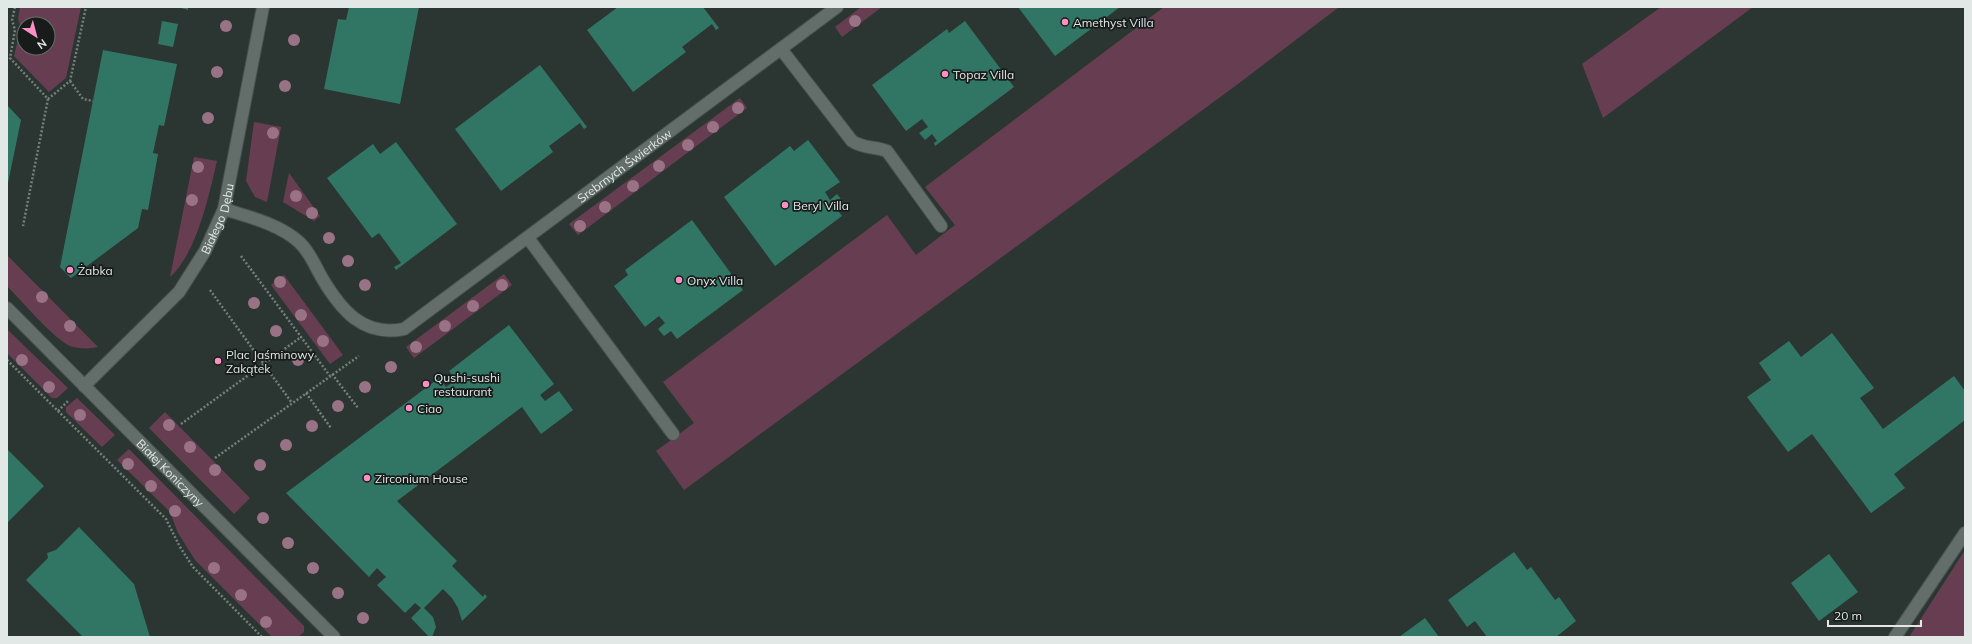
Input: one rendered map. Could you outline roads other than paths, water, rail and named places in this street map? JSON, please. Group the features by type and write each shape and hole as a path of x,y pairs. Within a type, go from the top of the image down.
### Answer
{"street":[{"name":"Białego Dębu","path":"84,386 179,292 205,251 224,209 263,7"},
{"name":"Srebrnych Świerków","path":"224,209 266,223 299,242 343,308 355,320 378,329 396,330 412,324 837,7"},
{"path":"781,49 852,141 860,146 879,148 887,151 941,226"},
{"path":"528,238 673,434"},
{"name":"Białej Koniczyny","path":"7,308 334,637"},
{"path":"1895,637 1965,533"}],"place":[{"name":"Amethyst Villa","path":"1065,22"},
{"name":"Topaz Villa","path":"945,74"},
{"name":"Beryl Villa","path":"785,205"},
{"name":"Żabka","path":"70,270"},
{"name":"Onyx Villa","path":"679,280"},
{"name":"Plac Jaśminowy Zakątek","path":"218,361"},
{"name":"Qushi-sushi restaurant","path":"426,384"},
{"name":"Ciao","path":"409,408"},
{"name":"Zirconium House","path":"367,478"}]}
